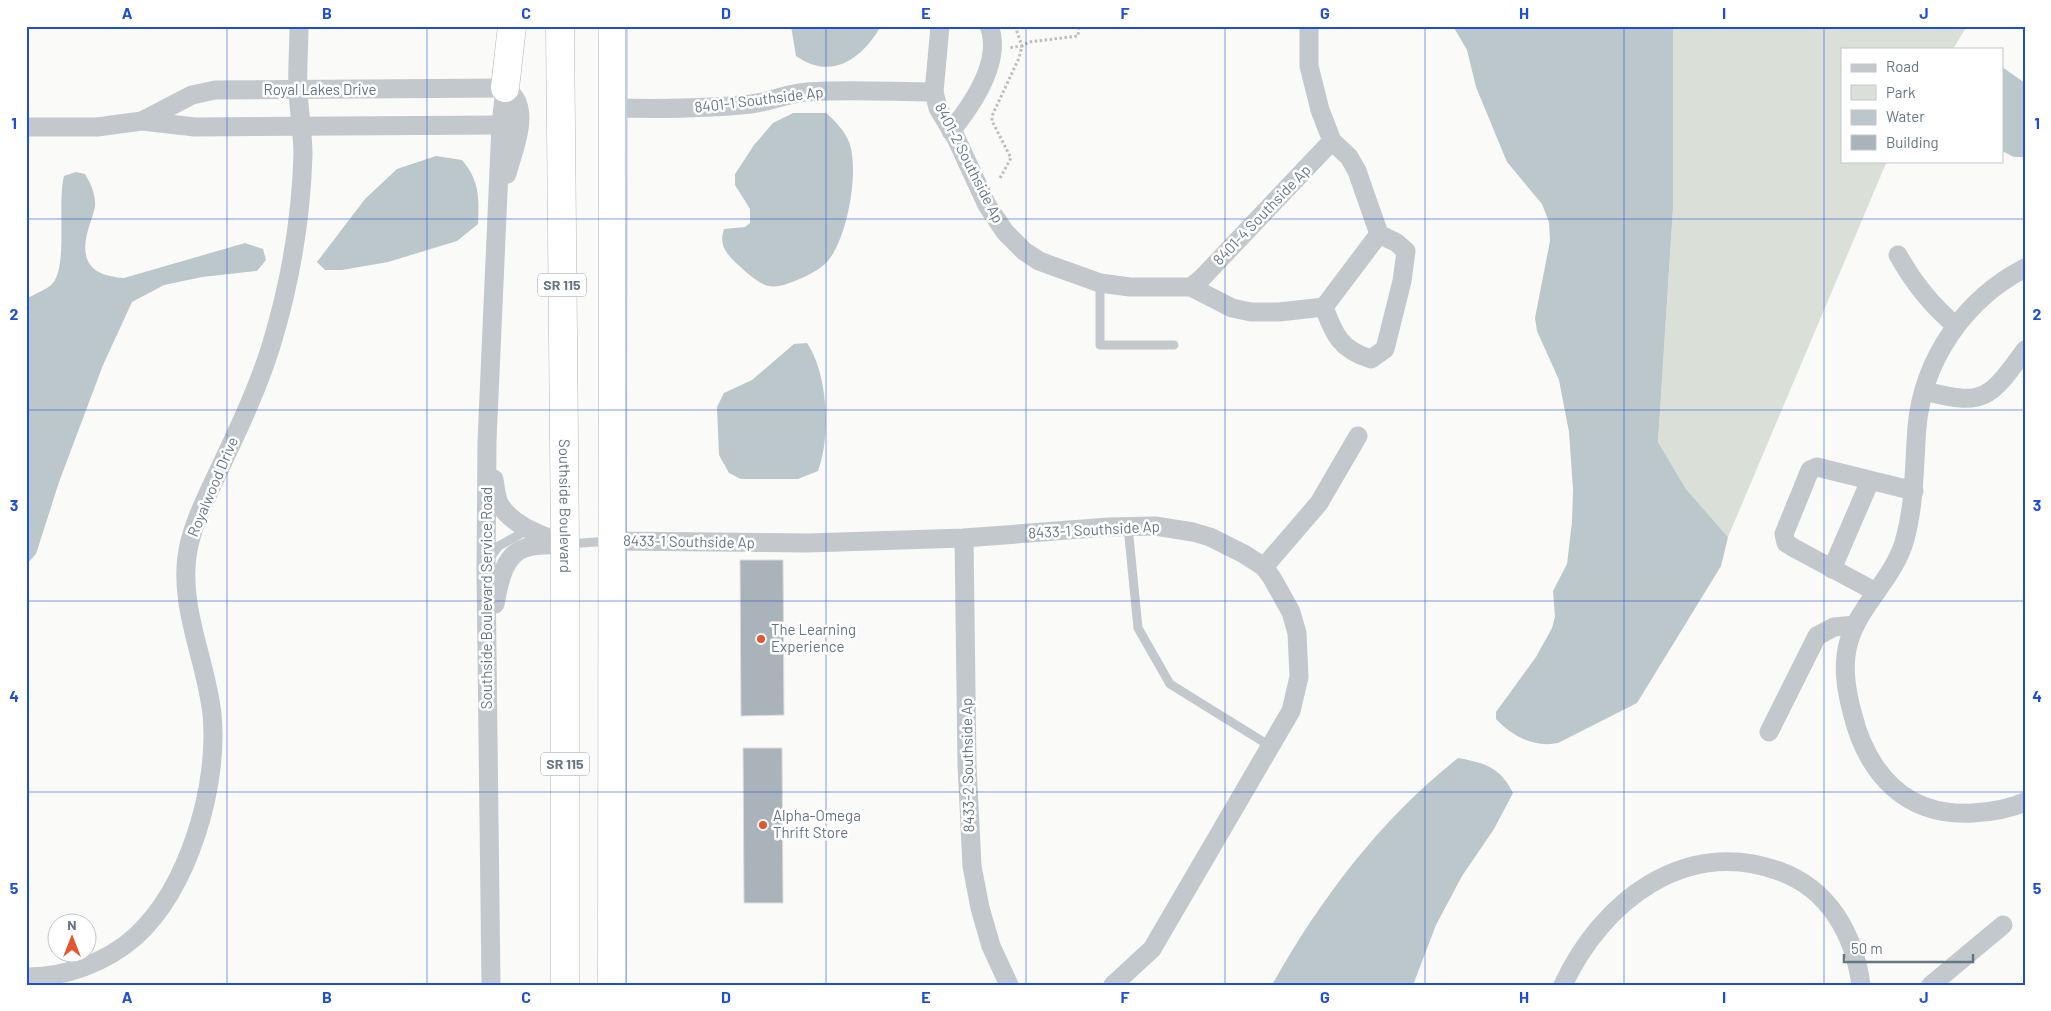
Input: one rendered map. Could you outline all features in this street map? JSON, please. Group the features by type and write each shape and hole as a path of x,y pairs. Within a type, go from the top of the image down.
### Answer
{"highway":[{"path":"505,88 512,26"},
{"name":"Southside Boulevard","path":"560,26 565,544 565,985"},
{"path":"612,985 613,26"}],"street":[{"name":"Royalwood Drive","path":"26,977 58,974 78,968 121,948 137,936 162,904 176,879 202,818 210,781 213,747 212,713 186,594 189,546 199,513 234,437 270,348 287,286 297,228 303,154 298,90 299,26"},
{"name":"8401-2 Southside Ap","path":"940,26 934,92 938,108 987,205 1005,232 1024,252 1039,262 1100,283 1130,287 1191,287 1232,308 1251,312 1279,312 1324,307"},
{"path":"951,131 972,105 992,51 993,36 989,26"},
{"path":"1309,26 1309,66 1320,110 1332,141 1349,157 1357,171 1379,234 1398,244 1406,251 1402,282 1385,349 1372,359 1350,350 1340,342 1324,307 1379,234"},
{"name":"Royal Lakes Drive","path":"142,121 192,95 215,90 505,88"},
{"name":"Southside Boulevard Service Road","path":"491,985 486,562 487,441 501,125 505,88"},
{"name":"Southside Boulevard Service Road","path":"497,212 519,127 520,112 516,99 505,88"},
{"name":"8401-1 Southside Ap","path":"614,108 694,109 719,107 755,103 782,95 807,92 934,92"},
{"name":"Royal Lakes Drive","path":"26,127 97,127 142,121 195,127 501,125"},
{"name":"8401-4 Southside Ap","path":"1191,287 1200,280 1332,141"},
{"path":"1898,255 1919,288 1935,308 1955,326"},
{"path":"2025,268 2004,279 1976,302 1955,326 1935,361 1925,391 1917,425 1914,491 1904,542 1855,625 1845,662 1849,699 1854,721 1868,755 1879,774 1893,789 1908,800 1924,806 1963,813 1992,812 2025,802"},
{"path":"1925,391 1951,398 1968,400 1986,396 1998,387 2025,350"},
{"path":"1264,567 1319,502 1358,436"},
{"path":"487,441 498,501 506,513 529,529 565,544"},
{"path":"1876,592 1786,543 1784,534 1810,470 1817,466 1914,491"},
{"path":"1832,569 1870,481"},
{"name":"8433-1 Southside Ap","path":"612,541 808,543 964,538 1128,527 1176,528 1210,537 1264,567 1291,612 1297,633 1299,677 1291,711 1152,949 1113,985"},
{"name":"8433-2 Southside Ap","path":"964,538 967,765 972,866 980,908 991,946 1009,985"},
{"path":"487,645 499,580 509,560 525,548 565,544"},
{"path":"1769,732 1817,636 1834,627 1855,625"},
{"path":"1563,985 1584,946 1605,920 1622,905 1660,878 1684,867 1726,860 1758,863 1789,875 1816,891 1826,901 1848,935 1854,951 1861,985"},
{"path":"1931,985 2003,925"}],"lane":[{"path":"1100,283 1100,345 1174,345"},
{"path":"1128,527 1138,628 1170,684 1270,746"},
{"path":"486,562 499,546 529,529"},
{"path":"565,544 612,541"}],"path":[{"path":"1000,178 1011,158 992,121 992,116 1019,58 1022,46 1014,26"},
{"path":"992,51 1022,46 1029,42 1078,36 1079,26"}],"green space":[{"path":"1673,26 1967,26 1954,48 1841,48 1841,162 1887,162 1728,537 1686,489 1658,442 1673,208"}],"water":[{"path":"791,26 881,26 865,48 855,57 833,66 821,66 809,63 796,56"},
{"path":"1453,26 1673,26 1673,208 1658,442 1686,489 1728,537 1721,566 1637,703 1558,743 1540,744 1524,739 1509,731 1496,719 1496,712 1536,657 1552,628 1555,617 1553,591 1567,564 1572,522 1573,489 1569,432 1559,380 1537,331 1535,318 1550,241 1549,222 1542,204 1507,162 1476,87 1467,50"},
{"path":"2004,68 2025,83 2025,157 2014,157 2004,152"},
{"path":"793,113 826,113 839,126 847,138 852,154 853,169 850,204 840,238 827,262 817,270 782,286 769,286 753,278 731,258 724,247 722,239 724,229 745,227 750,223 750,209 735,185 735,174 754,145 773,123"},
{"path":"436,156 462,160 468,168 477,190 478,224 457,241 388,262 342,270 325,270 317,262 365,199 397,169"},
{"path":"76,172 85,174 94,194 95,207 87,234 86,254 92,267 105,275 124,278 245,243 263,249 266,260 257,271 202,277 164,285 132,302 103,365 59,482 36,554 26,565 26,299 53,283 57,274 61,248 61,202 64,176"},
{"path":"807,343 819,371 825,406 825,441 818,471 798,479 741,479 729,473 719,455 717,407 724,393 752,380 794,344"},
{"path":"1458,758 1484,764 1491,768 1503,777 1513,793 1494,829 1462,876 1436,925 1413,985 1272,985 1311,922 1354,862 1403,807"}],"building":[{"path":"740,560 783,560 784,715 741,716"},
{"name":"Alpha-Omega Thrift Store","path":"743,748 782,748 783,903 744,903"}],"place":[{"name":"The Learning Experience","path":"761,639"},
{"name":"Alpha-Omega Thrift Store","path":"763,825"}]}
